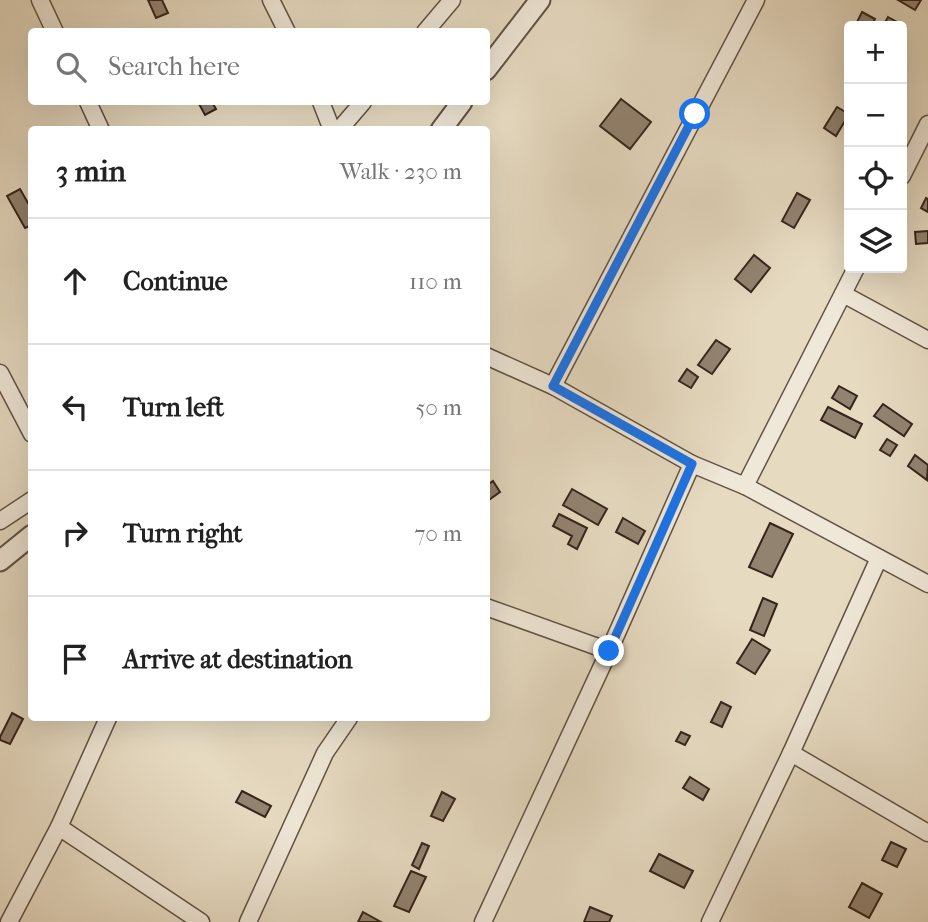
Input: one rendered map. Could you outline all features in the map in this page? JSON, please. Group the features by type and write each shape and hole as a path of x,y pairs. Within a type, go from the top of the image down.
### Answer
{"street":[{"path":"40,0 53,28"},
{"path":"271,0 285,28"},
{"path":"428,28 452,0"},
{"path":"490,65 540,0"},
{"path":"553,386 756,0"},
{"path":"89,105 99,126"},
{"path":"322,105 330,126"},
{"path":"342,126 360,105"},
{"path":"444,126 460,105"},
{"path":"907,166 928,124"},
{"path":"745,486 854,273"},
{"path":"843,294 928,340"},
{"path":"490,358 553,386 692,464 745,486 928,584"},
{"path":"0,373 28,426"},
{"path":"483,922 609,651 692,464"},
{"path":"0,521 28,503"},
{"path":"0,561 28,539"},
{"path":"710,922 791,753 879,558"},
{"path":"490,608 609,651"},
{"path":"9,922 59,827 107,721"},
{"path":"248,922 325,753 347,721"},
{"path":"791,753 928,833"},
{"path":"59,827 201,922"}],"building":[{"path":"148,0 162,0 168,13 156,18"},
{"path":"898,0 921,0 915,10"},
{"path":"862,12 875,19 874,21 858,21"},
{"path":"621,99 651,122 630,149 600,126"},
{"path":"200,105 214,105 216,109 205,115"},
{"path":"837,107 844,111 844,122 836,136 824,128"},
{"path":"20,189 28,203 28,227 25,228 7,196"},
{"path":"797,193 810,200 794,228 782,221"},
{"path":"926,198 928,199 928,212 921,208"},
{"path":"928,231 928,243 916,244 915,232"},
{"path":"754,255 770,268 751,292 735,279"},
{"path":"716,340 730,349 712,374 698,365"},
{"path":"687,369 698,377 691,388 679,381"},
{"path":"839,386 857,396 850,409 832,398"},
{"path":"883,404 912,424 904,436 874,416"},
{"path":"828,407 862,424 855,438 821,420"},
{"path":"887,439 897,445 890,456 880,450"},
{"path":"915,455 928,465 927,480 908,466"},
{"path":"493,481 500,492 490,499 490,483"},
{"path":"572,489 607,509 598,525 563,505"},
{"path":"559,514 587,528 577,549 568,544 572,536 553,526"},
{"path":"623,518 645,531 638,544 616,532"},
{"path":"770,523 793,534 772,577 749,567"},
{"path":"763,598 777,604 764,636 750,630"},
{"path":"752,639 770,650 755,674 737,663"},
{"path":"721,702 731,707 722,727 711,722"},
{"path":"12,713 23,719 10,744 0,740 0,737"},
{"path":"681,732 690,736 685,745 676,741"},
{"path":"690,777 709,789 703,800 683,788"},
{"path":"242,791 271,806 265,817 236,802"},
{"path":"442,792 455,799 443,821 431,816"},
{"path":"891,842 906,849 897,867 882,860"},
{"path":"422,843 429,846 419,869 412,865"},
{"path":"659,854 693,871 684,888 650,871"},
{"path":"411,871 426,877 409,912 394,906"},
{"path":"862,883 882,894 869,918 849,907"},
{"path":"590,907 612,916 609,922 584,922"},
{"path":"363,912 381,922 358,922"}],"route":[{"path":"609,651 692,464 553,386 695,114"}]}
